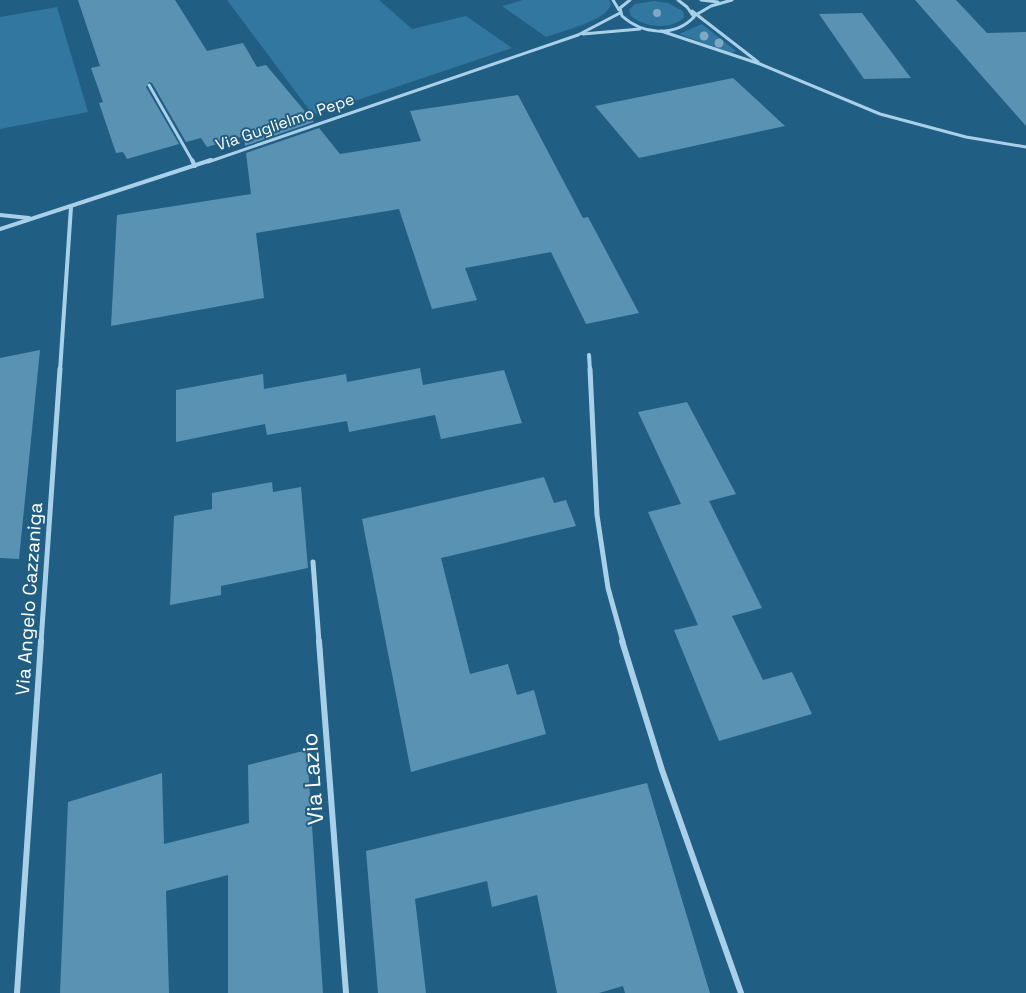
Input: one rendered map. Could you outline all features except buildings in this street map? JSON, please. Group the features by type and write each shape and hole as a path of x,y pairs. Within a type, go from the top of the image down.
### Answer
{"street":[{"path":"613,0 625,20 643,29"},
{"name":"Via Guglielmo Pepe","path":"0,229 194,166 578,35 620,12 624,4 630,0"},
{"path":"678,0 684,2 695,15 705,20 760,64"},
{"path":"701,0 721,2"},
{"path":"661,31 683,26 704,10 721,2 732,0"},
{"path":"704,10 705,20"},
{"name":"Via Guglielmo Pepe","path":"578,35 643,29 661,31"},
{"path":"661,31 760,64 880,114 934,130 1026,147"},
{"path":"149,85 194,166"},
{"name":"Via Angelo Cazzaniga","path":"17,993 71,207"},
{"path":"0,215 36,218"},
{"path":"589,355 597,515 608,588 662,770 742,993"},
{"name":"Via Lazio","path":"313,562 346,993"}],"shaded area":[{"path":"227,0 379,0 412,29 466,16 512,48 313,115"},
{"path":"523,0 609,0 611,4 608,10 593,20 546,37 502,6"},
{"path":"654,1 668,3 683,11 684,17 672,24 658,26 643,23 631,16 629,10 635,4"},
{"path":"57,7 88,112 0,129 0,17"},
{"path":"702,24 736,51 731,53 679,34"}]}
